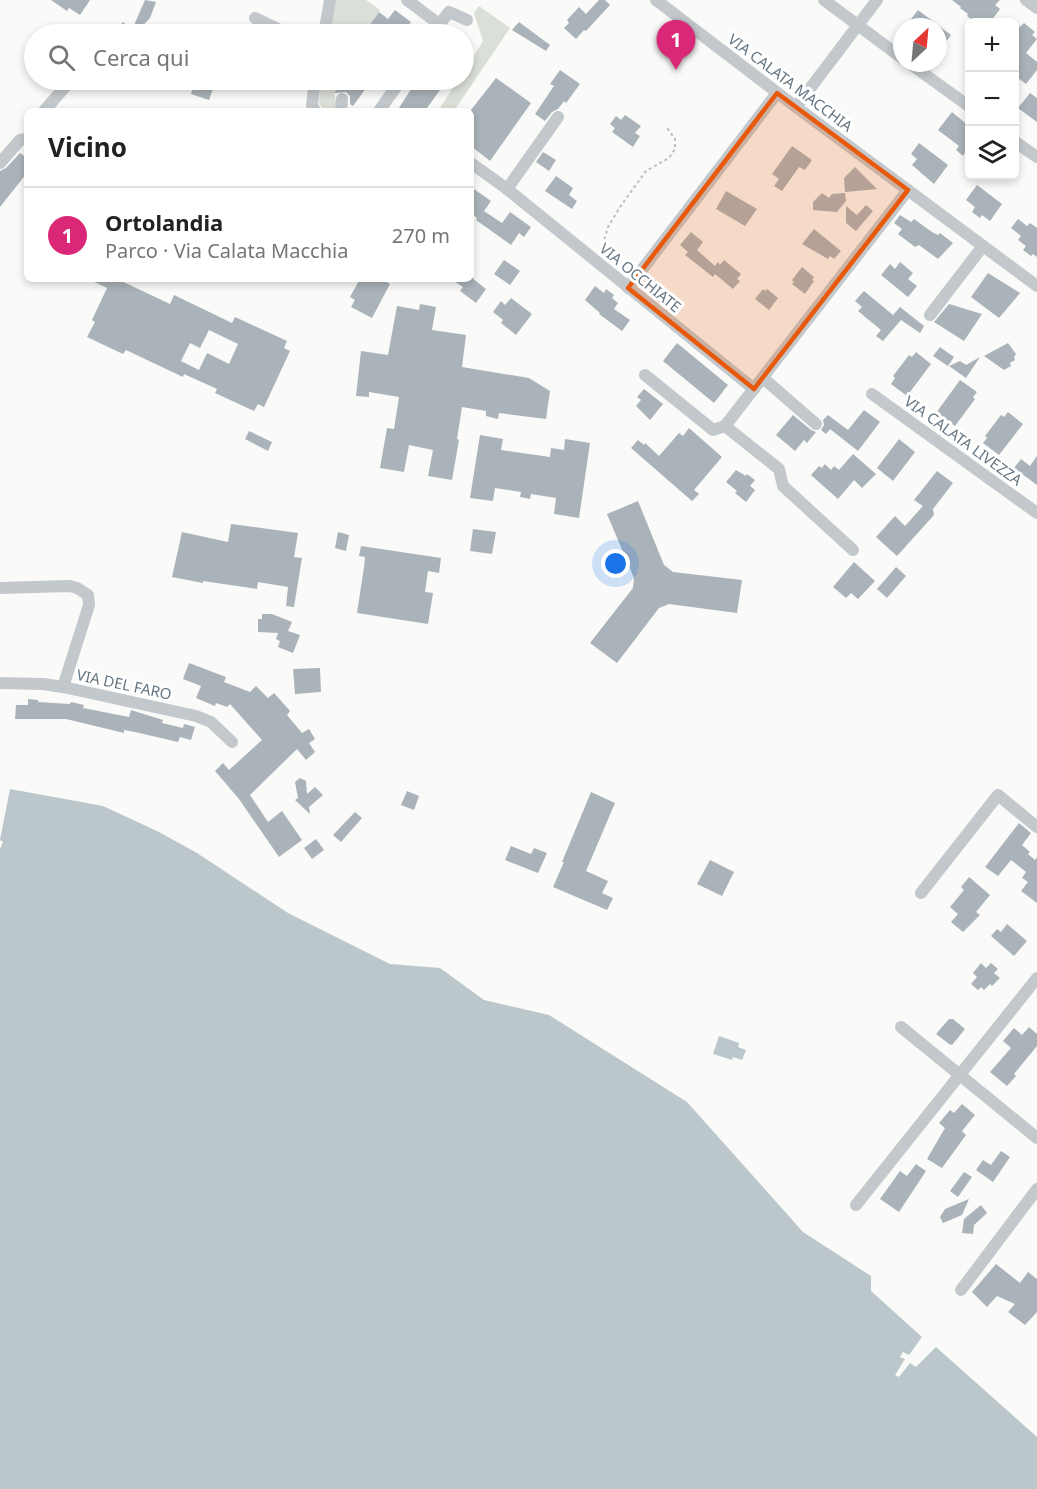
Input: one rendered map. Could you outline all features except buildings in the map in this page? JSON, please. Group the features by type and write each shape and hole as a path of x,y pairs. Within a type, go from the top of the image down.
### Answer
{"street":[{"path":"326,24 330,0"},
{"path":"407,0 430,24"},
{"name":"VIA CALATA MACCHIA","path":"656,0 1037,286"},
{"path":"824,0 893,51"},
{"path":"796,107 877,0"},
{"path":"1026,0 1037,8"},
{"path":"439,24 449,12 467,20"},
{"path":"255,18 267,24"},
{"path":"921,72 965,104"},
{"path":"47,108 62,90"},
{"path":"314,90 314,108"},
{"path":"382,108 394,90"},
{"path":"628,288 777,93"},
{"path":"507,189 558,117"},
{"path":"0,163 24,138"},
{"path":"1019,144 1037,157"},
{"name":"VIA OCCHIATE","path":"474,165 507,189 754,389"},
{"path":"645,375 713,430 725,426 908,190"},
{"path":"930,315 983,246"},
{"path":"762,378 816,423"},
{"name":"VIA CALATA LIVEZZA","path":"872,394 1037,513"},
{"path":"725,426 779,469 783,486 853,550"},
{"path":"0,588 70,586 88,595 89,605 63,687"},
{"name":"VIA DEL FARO","path":"0,683 63,687 204,718 232,742"},
{"path":"921,893 998,795 1037,827"},
{"path":"856,1205 1037,978"},
{"path":"901,1027 1037,1138"},
{"path":"961,1290 1037,1189"}],"path":[{"path":"598,263 608,227 620,207 646,171 669,158 675,149 675,139 667,128"}],"highlighted area":[{"path":"777,93 908,190 754,389 628,288"}],"shaded area":[{"path":"334,0 366,0 380,10 370,24 330,24"},
{"path":"479,6 510,28 474,81 474,56 483,41 474,13"},
{"path":"320,90 336,90 334,93 337,108 322,108 319,103"},
{"path":"452,90 468,90 456,108 440,108"},
{"path":"10,789 103,806 197,853 288,913 390,964 440,968 484,1000 549,1015 687,1102 803,1232 871,1276 871,1291 922,1337 909,1355 903,1352 900,1357 905,1359 895,1375 899,1377 910,1363 916,1367 936,1347 1037,1437 1037,1489 0,1489 0,849 3,842 0,840"},
{"path":"719,1036 739,1043 738,1047 746,1050 742,1060 733,1057 732,1060 713,1054"}],"place":[{"name":"Ortolandia","path":"676,70"}]}
